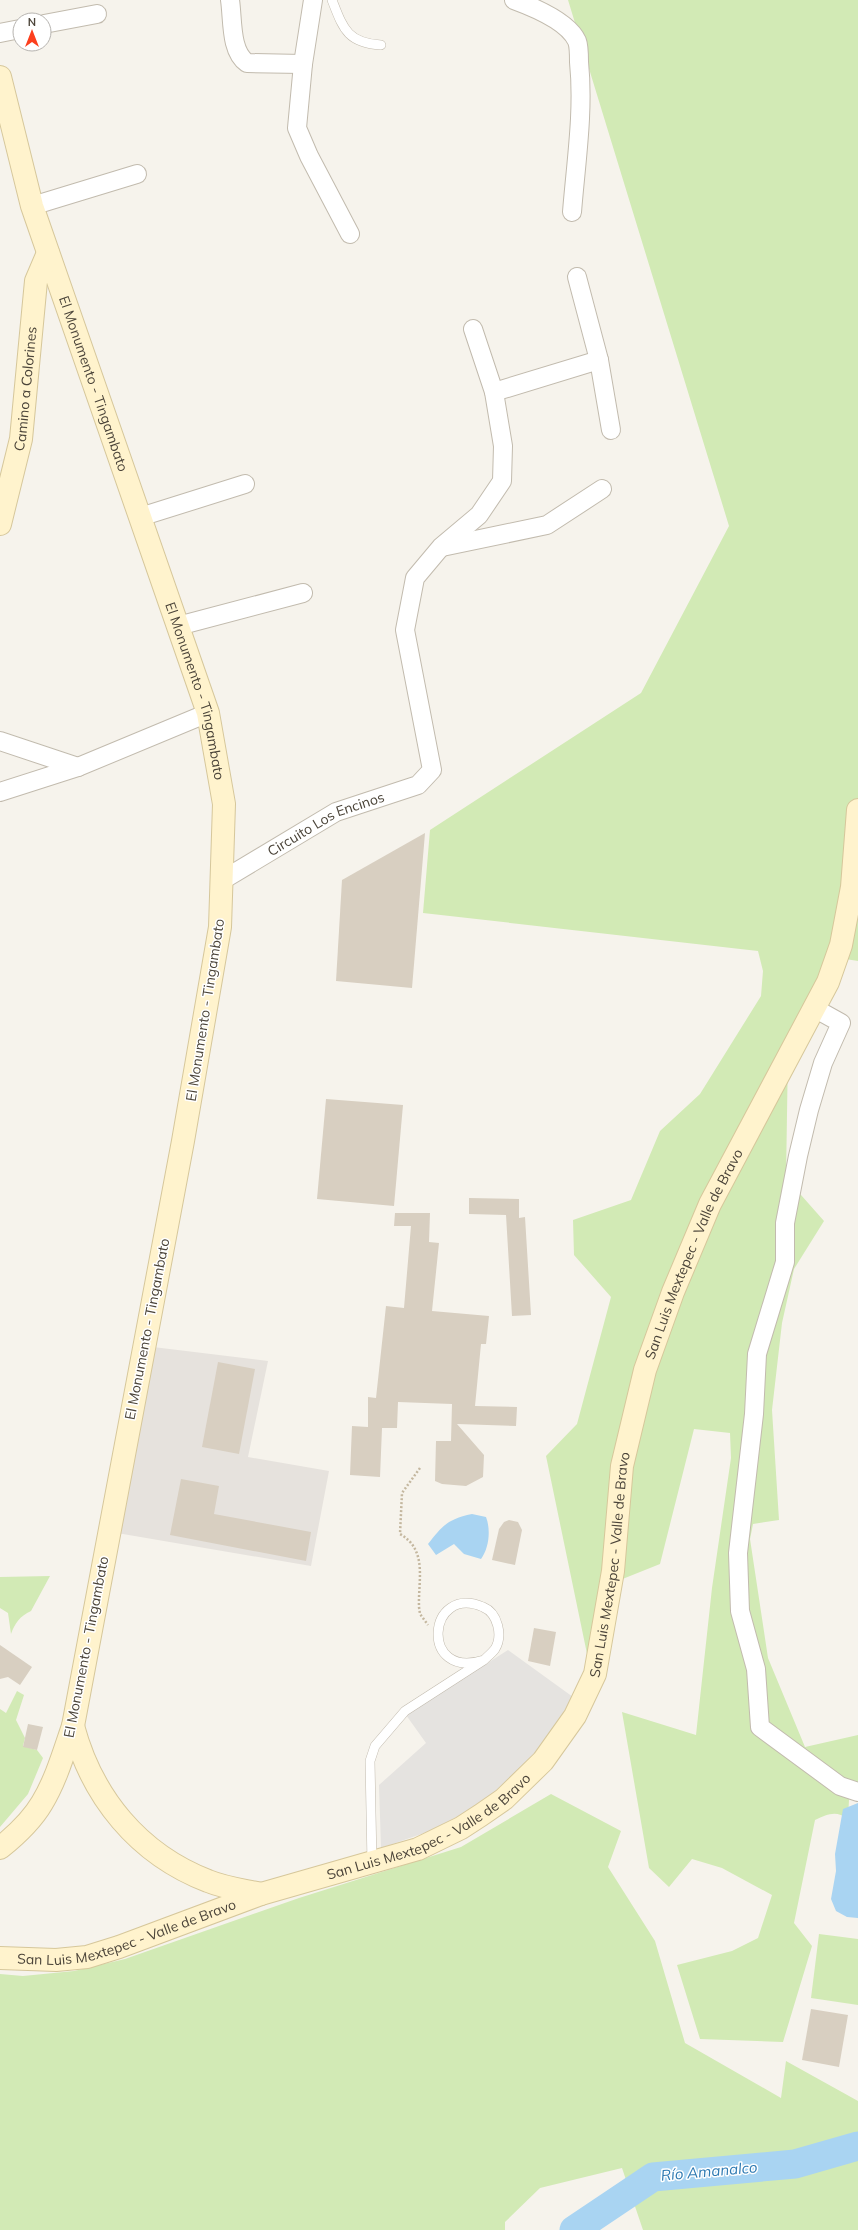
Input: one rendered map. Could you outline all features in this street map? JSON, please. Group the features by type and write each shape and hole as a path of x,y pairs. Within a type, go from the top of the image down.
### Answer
{"main road":[{"name":"El Monumento - Tingambato","path":"0,77 32,206 208,713 224,804 220,927 183,1141 73,1726 57,1772 42,1804 11,1839 0,1848"},
{"name":"Camino a Colorines","path":"0,524 20,439 36,281 48,254"},
{"name":"San Luis Mextepec - Valle de Bravo","path":"0,1958 56,1960 87,1957 119,1947 261,1894 418,1849 461,1828 504,1799 534,1771 560,1739 575,1716 595,1674 614,1571 622,1466 645,1370 673,1292 710,1204 828,982 841,945 852,887 858,810"},
{"path":"73,1726 79,1748 98,1789 110,1808 139,1840 155,1853 190,1874 228,1887 261,1894"}],"street":[{"path":"230,0 236,47 240,58 247,63 303,64"},
{"path":"313,0 303,64 297,128 309,156 350,234"},
{"path":"514,0 537,9 562,25 570,31 578,41 581,84 572,212"},
{"path":"52,22 97,14"},
{"path":"0,33 12,31"},
{"path":"32,206 136,174"},
{"path":"577,277 599,360 611,430"},
{"path":"441,547 479,515 502,481 503,446 494,392 473,328"},
{"path":"494,392 599,360"},
{"path":"140,517 245,484"},
{"path":"441,547 547,525 602,489"},
{"name":"Circuito Los Encinos","path":"221,881 336,812 418,785 432,770 405,630 415,578 441,547"},
{"path":"178,626 303,593"},
{"path":"0,792 78,767 208,713"},
{"path":"0,741 78,767"},
{"path":"814,1008 841,1023 823,1063 809,1110 798,1156 785,1223 784,1262 757,1354 754,1414 738,1553 740,1611 756,1669 760,1727 840,1786 858,1792"}],"lane":[{"path":"332,0 341,26 355,39 381,45"},
{"path":"372,1863 370,1761 375,1746 405,1711 484,1660 495,1649 499,1634 495,1619 485,1607 470,1602 454,1605 442,1615 437,1630 438,1643 446,1655 457,1662 470,1664 484,1660"}],"path":[{"path":"420,1468 402,1493 400,1534 413,1543 417,1550 420,1565 420,1614 427,1625 437,1630"}],"shaded area":[{"path":"153,1347 268,1361 248,1457 329,1471 311,1566 117,1533"},
{"path":"508,1650 573,1697 538,1754 506,1784 470,1810 427,1832 381,1848 379,1785 426,1743 406,1715"}],"green space":[{"path":"568,0 858,0 858,961 839,958 788,1051 786,1178 824,1221 794,1269 782,1323 772,1410 779,1520 753,1524 750,1539 768,1658 805,1747 858,1735 858,1786 849,1800 848,1819 844,1816 832,1814 815,1820 794,1923 812,1946 783,2042 700,2039 677,1965 732,1951 758,1938 772,1895 722,1868 692,1859 669,1887 649,1868 622,1712 696,1735 712,1588 731,1458 730,1433 694,1429 660,1564 605,1586 591,1673 546,1456 577,1424 611,1297 574,1255 573,1220 631,1200 660,1131 700,1094 761,996 763,971 758,951 423,913 430,830 641,693 729,526"},
{"path":"50,1576 31,1611 18,1620 11,1634 8,1613 0,1608 0,1577"},
{"path":"17,1691 24,1695 16,1720 25,1738 23,1746 37,1750 43,1758 28,1794 0,1827 0,1709 6,1713"},
{"path":"551,1794 621,1831 608,1867 655,1941 685,2043 781,2098 786,2061 858,2101 858,2230 643,2230 622,2168 540,2188 505,2222 505,2230 0,2230 0,1974 23,1976 74,1971 125,1959 299,1898 461,1847"},
{"path":"819,1934 858,1939 858,2005 811,1998"}],"water":[{"path":"472,1514 486,1517 488,1522 489,1533 486,1550 481,1559 464,1554 454,1544 436,1555 428,1544 442,1527 457,1518"},
{"path":"858,1803 858,1918 847,1917 836,1911 831,1899 836,1871 835,1854 843,1809"}],"building":[{"path":"425,833 412,988 336,981 342,880"},
{"path":"326,1099 403,1105 394,1206 317,1199"},
{"path":"469,1198 519,1199 519,1218 525,1217 531,1315 512,1316 506,1215 469,1214"},
{"path":"395,1213 430,1213 429,1242 439,1243 432,1311 489,1316 486,1344 481,1344 475,1406 517,1407 516,1426 457,1424 484,1455 483,1477 466,1486 442,1484 435,1481 436,1441 451,1441 452,1404 398,1402 397,1428 382,1428 380,1477 350,1475 352,1426 368,1427 368,1397 376,1398 386,1306 404,1308 411,1226 394,1226"},
{"path":"218,1362 255,1369 239,1454 202,1447"},
{"path":"181,1479 219,1486 214,1514 311,1532 306,1561 170,1535"},
{"path":"509,1520 518,1522 522,1530 515,1565 492,1560 499,1529 504,1522"},
{"path":"534,1628 556,1632 550,1666 528,1661"},
{"path":"0,1645 32,1667 20,1685 8,1677 0,1679"},
{"path":"28,1724 43,1727 37,1750 23,1747"},
{"path":"811,2009 848,2015 839,2067 802,2060"}],"waterway":[{"name":"Río Amanalco","path":"574,2230 653,2177 795,2164 858,2146"}]}
